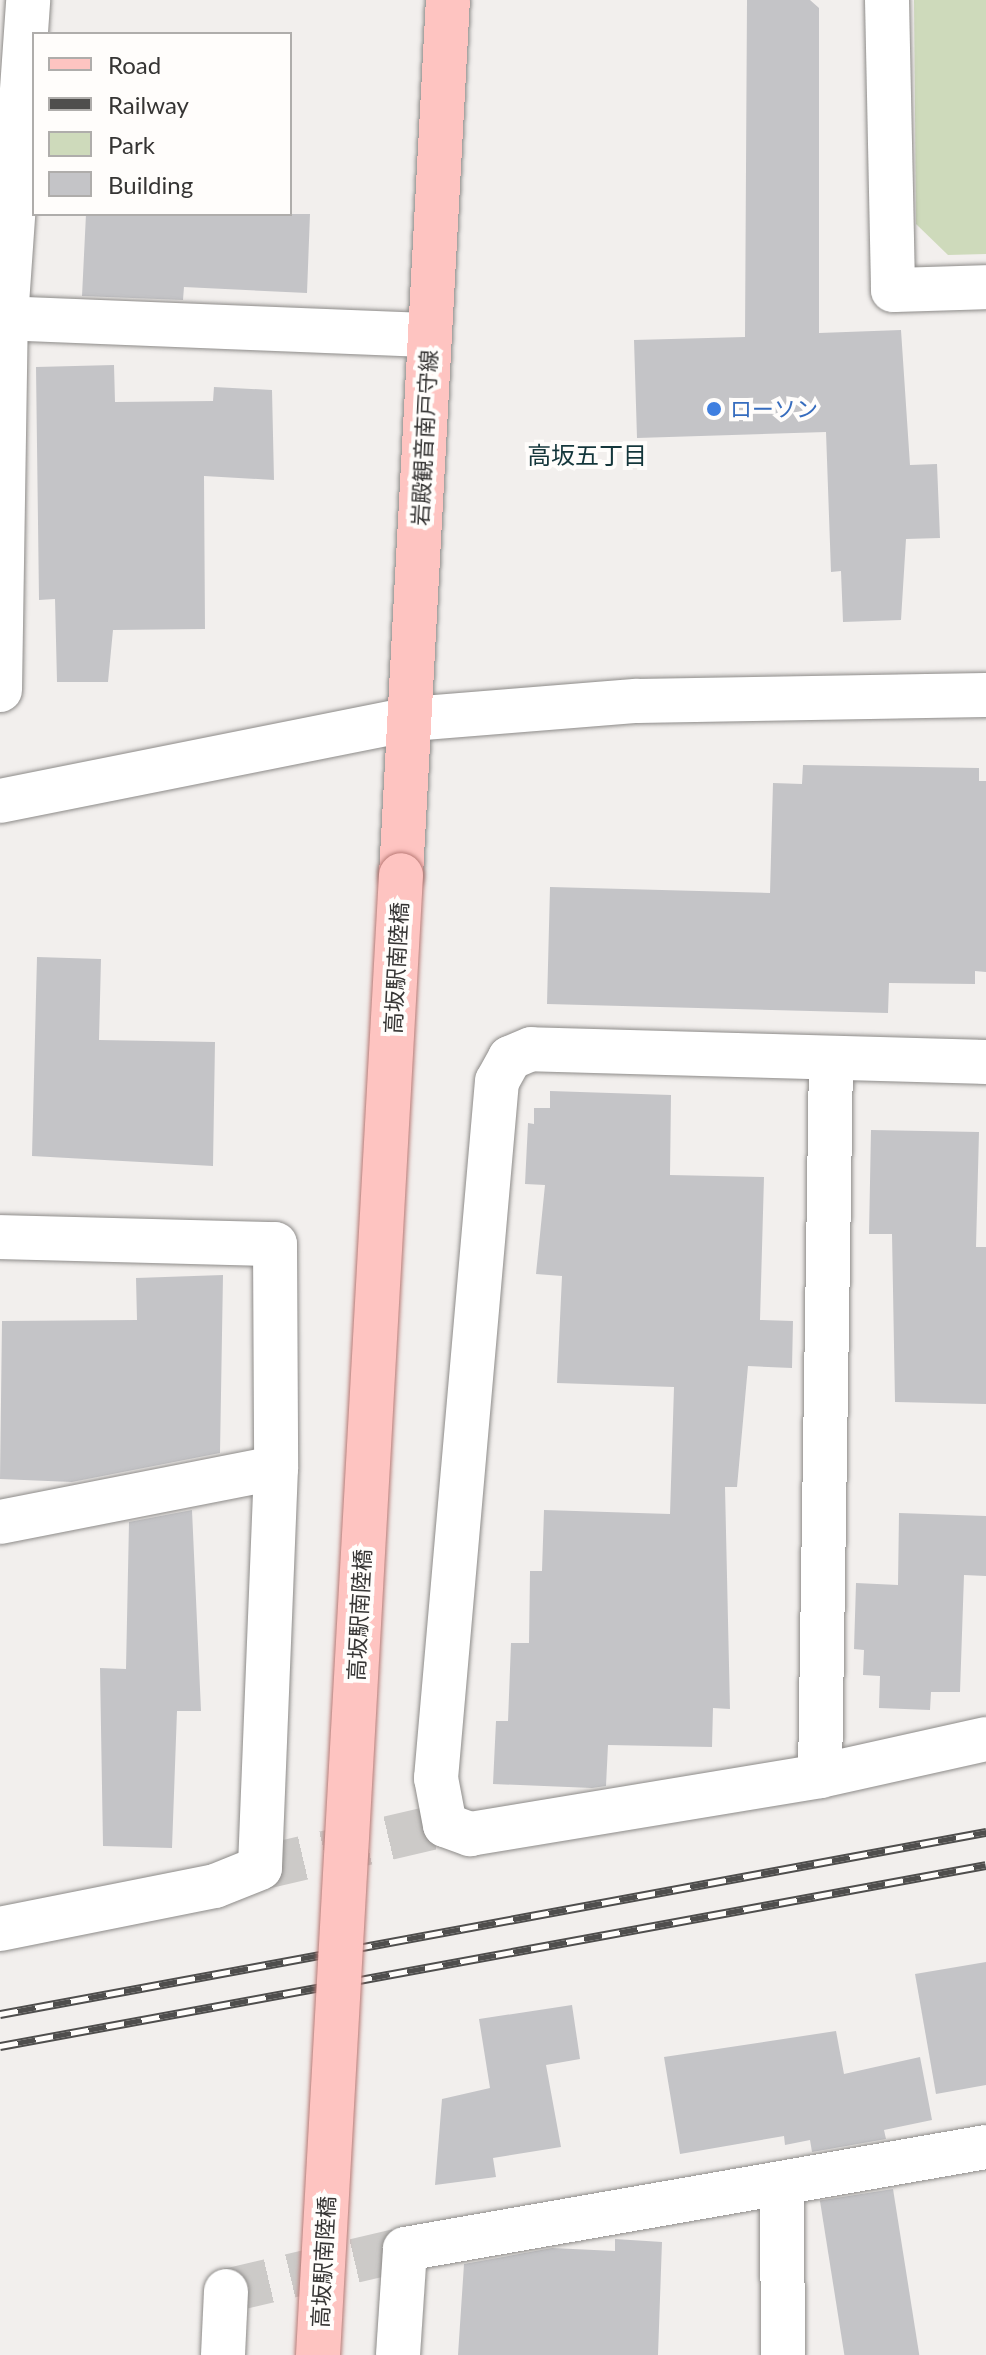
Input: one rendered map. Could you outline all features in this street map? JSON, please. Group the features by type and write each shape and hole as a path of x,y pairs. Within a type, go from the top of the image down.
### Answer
{"main road":[{"name":"岩殿観音南戸守線","path":"401,875 448,0"},
{"name":"高坂駅南陸橋","path":"318,2355 401,875"}],"street":[{"path":"0,690 3,318 28,0"},
{"path":"887,0 893,290 986,287"},
{"path":"3,318 429,335"},
{"path":"0,801 411,719 637,701 986,695"},
{"path":"986,1062 531,1049 510,1058 497,1081 436,1778 445,1825 470,1834 820,1776 986,1739"},
{"path":"820,1776 831,1058"},
{"path":"0,1237 275,1244 276,1468 260,1868 215,1886 0,1929"},
{"path":"0,1522 276,1468"},
{"path":"398,2355 405,2249 986,2147"},
{"path":"782,2184 783,2355"},
{"path":"223,2355 226,2291"}],"green space":[{"path":"914,0 986,0 986,254 948,255 916,224"}],"building":[{"path":"747,0 810,0 819,8 819,333 901,330 910,465 937,464 940,538 906,539 901,620 843,622 841,571 831,572 826,432 637,438 634,340 745,337"},
{"path":"310,214 307,293 184,287 183,300 82,296 86,216"},
{"path":"114,365 115,402 213,401 214,387 272,390 274,480 204,476 205,629 113,630 108,682 57,682 55,599 39,600 36,367"},
{"path":"803,765 979,768 979,781 986,781 986,972 975,971 975,984 889,983 888,1013 547,1004 550,887 770,893 773,783 802,784"},
{"path":"37,957 101,959 99,1040 215,1042 213,1166 32,1156"},
{"path":"550,1091 671,1095 670,1175 764,1177 760,1320 793,1321 792,1368 748,1366 737,1487 725,1487 730,1709 713,1708 712,1747 608,1745 606,1786 592,1788 493,1784 496,1721 508,1721 511,1643 529,1643 530,1571 542,1571 544,1510 670,1514 674,1387 557,1383 562,1276 536,1274 545,1185 525,1184 528,1123 534,1124 534,1108 550,1108"},
{"path":"871,1130 979,1132 976,1247 986,1247 986,1404 895,1402 892,1234 869,1234"},
{"path":"223,1275 220,1453 72,1482 0,1479 2,1321 137,1320 136,1278"},
{"path":"192,1510 201,1711 177,1711 172,1848 103,1846 100,1668 126,1669 129,1522"},
{"path":"899,1513 986,1516 986,1576 964,1575 960,1692 931,1692 930,1710 879,1708 880,1676 863,1675 864,1650 854,1649 856,1583 898,1585"},
{"path":"986,1962 986,2085 936,2094 915,1974"},
{"path":"572,2005 580,2059 546,2065 561,2147 493,2158 496,2177 435,2185 442,2099 490,2088 479,2019"},
{"path":"836,2031 844,2074 920,2057 932,2120 884,2130 886,2139 812,2152 810,2140 785,2145 784,2136 680,2154 664,2057"},
{"path":"893,2189 919,2355 844,2355 820,2201"},
{"path":"615,2239 662,2242 658,2355 458,2355 464,2264 552,2248 615,2251"}],"tunnel":[{"path":"260,1868 445,1825"},
{"path":"226,2291 405,2249"}],"railway":[{"path":"0,2014 986,1832"},
{"path":"0,2046 986,1865"}],"place":[{"name":"ローソン","path":"714,409"}],"district":[{"name":"高坂五丁目","path":"587,455"}]}
